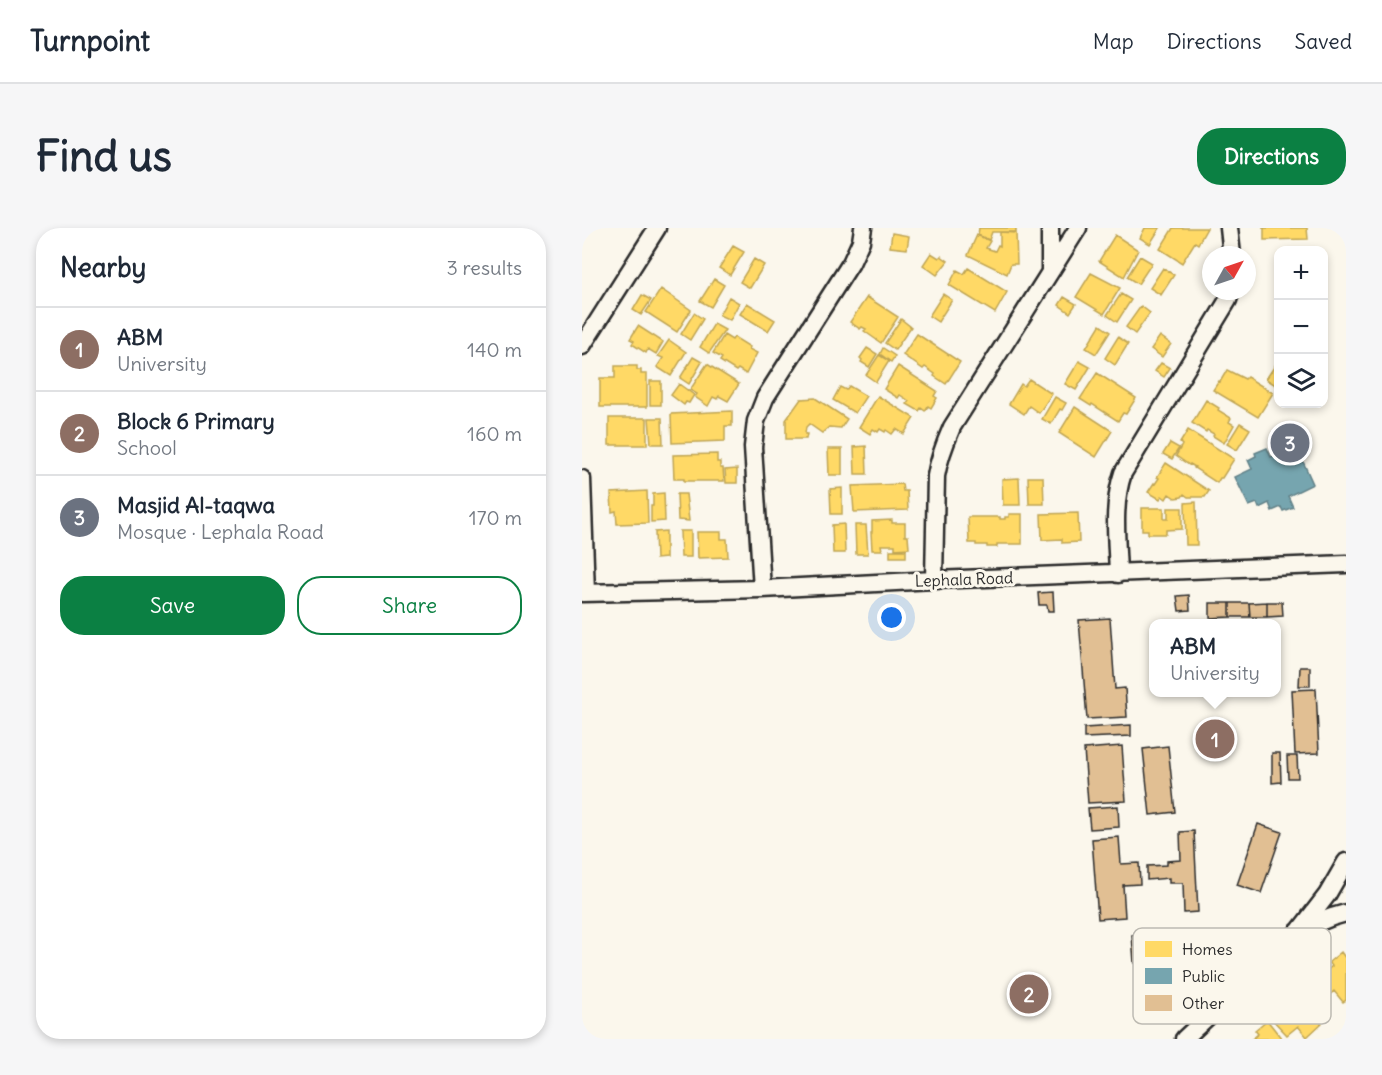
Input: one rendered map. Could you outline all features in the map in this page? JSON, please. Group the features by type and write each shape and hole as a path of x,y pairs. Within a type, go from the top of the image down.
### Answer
{"street":[{"path":"582,346 657,228"},
{"path":"762,589 753,447 756,421 765,398 851,263 861,242 863,228"},
{"path":"1050,228 1050,273"},
{"path":"934,580 936,476 938,460 944,445 952,427 1078,228"},
{"path":"1229,228 1231,246"},
{"path":"1118,573 1116,505 1123,473 1228,300"},
{"path":"582,478 584,593"},
{"name":"Lephala Road","path":"584,593 762,589 1346,564"},
{"path":"1302,928 1327,895 1346,862"},
{"path":"1305,928 1346,913"},
{"path":"1184,1039 1200,1024"}],"building: Homes":[{"path":"979,228 1016,228 1016,232 992,232 989,240 978,235"},
{"path":"1145,228 1160,228 1150,244 1140,238"},
{"path":"1173,228 1207,228 1198,244 1195,242 1182,263 1160,249"},
{"path":"1264,228 1307,228 1308,239 1264,240"},
{"path":"1000,232 1016,233 1017,264 1011,264 1007,274 968,255 977,235 990,241 986,248 995,251 998,245 1000,246"},
{"path":"892,233 909,236 907,249 890,247"},
{"path":"1115,235 1138,250 1124,277 1099,261"},
{"path":"733,246 744,252 730,275 719,268"},
{"path":"931,253 948,261 937,275 923,265"},
{"path":"1140,256 1152,263 1138,284 1127,277"},
{"path":"754,259 764,265 750,288 740,282"},
{"path":"968,268 1007,292 995,313 949,285 957,270 964,274"},
{"path":"1163,268 1174,275 1161,295 1150,288"},
{"path":"1091,273 1120,288 1104,314 1076,297"},
{"path":"714,279 724,285 711,307 700,301"},
{"path":"661,289 691,310 677,332 646,312"},
{"path":"943,294 952,300 938,322 929,316"},
{"path":"1121,294 1131,300 1117,322 1107,315"},
{"path":"642,295 651,300 641,315 633,310"},
{"path":"729,297 739,303 730,320 719,315"},
{"path":"867,297 898,317 881,343 864,331 866,329 862,327 860,329 850,322"},
{"path":"1064,297 1076,304 1070,313 1059,305"},
{"path":"747,303 775,320 768,331 740,314"},
{"path":"1141,306 1150,313 1135,334 1126,327"},
{"path":"694,313 703,319 690,340 681,334"},
{"path":"901,319 911,327 895,350 885,343"},
{"path":"714,324 725,330 709,353 700,347"},
{"path":"1100,325 1110,332 1096,354 1086,348"},
{"path":"638,326 663,342 656,354 648,349 646,353 632,344 634,341 630,339"},
{"path":"917,334 960,362 946,384 925,367 923,369 903,355"},
{"path":"724,335 732,340 734,337 757,353 746,374 720,361 722,358 713,353"},
{"path":"1160,336 1171,344 1162,357 1151,349"},
{"path":"1118,337 1128,344 1115,365 1105,358"},
{"path":"669,340 686,352 671,376 657,367 663,358 658,356"},
{"path":"867,348 877,354 869,367 861,362 860,358"},
{"path":"883,348 895,356 891,362 880,354"},
{"path":"879,355 889,361 876,382 866,375"},
{"path":"693,357 702,362 689,384 680,378"},
{"path":"1079,361 1090,367 1076,390 1065,384"},
{"path":"1161,363 1170,368 1164,377 1155,371"},
{"path":"707,364 739,384 728,401 719,396 717,399 713,397 708,406 695,397 697,394 690,390"},
{"path":"615,366 637,366 641,374 647,374 647,407 600,407 600,378 615,378"},
{"path":"898,366 937,391 934,396 937,398 931,408 928,406 925,411 921,408 919,411 907,404 909,401 900,395 898,398 884,389"},
{"path":"1274,367 1274,384 1266,379"},
{"path":"1227,370 1245,379 1247,377 1273,393 1258,417 1213,390"},
{"path":"1097,373 1136,398 1126,414 1123,413 1118,421 1080,399"},
{"path":"1029,379 1052,394 1039,413 1029,406 1024,414 1009,404 1021,384 1024,386"},
{"path":"650,381 661,381 661,405 650,405"},
{"path":"679,384 694,395 689,403 686,402 684,405 671,395"},
{"path":"849,386 866,396 855,413 833,400 840,387 846,390"},
{"path":"878,396 914,418 904,434 896,429 892,434 886,430 885,432 880,429 878,432 873,429 870,434 859,427"},
{"path":"1055,397 1066,403 1051,424 1042,419"},
{"path":"815,398 847,419 841,428 829,427 822,433 809,424 806,427 806,439 786,439 786,420 801,399"},
{"path":"1206,400 1231,418 1229,422 1234,425 1224,443 1213,436 1214,434 1192,423"},
{"path":"1075,407 1112,431 1096,457 1059,433"},
{"path":"732,411 732,426 725,426 725,441 672,443 671,414"},
{"path":"609,418 647,418 647,445 609,445"},
{"path":"649,418 662,418 663,444 651,444"},
{"path":"1240,423 1250,429 1237,450 1227,444"},
{"path":"1188,430 1234,459 1217,483 1176,456 1182,445 1180,443"},
{"path":"1170,443 1179,448 1172,459 1163,454"},
{"path":"866,446 867,474 855,474 854,447"},
{"path":"828,449 842,449 842,475 829,475"},
{"path":"717,454 717,462 720,462 720,468 723,468 724,481 674,479 673,455"},
{"path":"1166,463 1209,491 1205,497 1188,497 1184,494 1182,497 1175,498 1169,494 1166,499 1162,496 1160,499 1148,492 1159,478 1157,477"},
{"path":"737,469 737,483 726,483 725,470"},
{"path":"1028,477 1043,477 1044,504 1029,504"},
{"path":"1019,478 1020,505 1003,505 1002,479"},
{"path":"902,484 903,491 907,491 908,510 854,512 852,486"},
{"path":"842,488 842,514 831,514 830,489"},
{"path":"647,491 648,523 617,524 616,511 612,512 611,493"},
{"path":"664,493 665,521 651,522 653,494"},
{"path":"677,494 686,494 689,521 678,520"},
{"path":"1196,502 1197,545 1186,545 1185,503"},
{"path":"1142,508 1164,508 1164,519 1168,519 1168,508 1182,508 1182,529 1166,530 1166,534 1148,534 1148,530 1142,530"},
{"path":"1078,513 1079,542 1062,543 1062,539 1042,540 1041,514"},
{"path":"1009,514 1022,514 1022,544 997,544 997,547 987,547 987,545 969,543 968,517 1005,519 1009,517"},
{"path":"892,520 892,523 905,523 905,536 908,536 909,548 895,549 895,545 881,545 882,550 872,550 872,521"},
{"path":"844,524 845,553 833,553 832,525"},
{"path":"855,525 866,525 868,554 856,554"},
{"path":"666,531 666,558 656,559 655,532"},
{"path":"680,531 691,531 691,557 681,557"},
{"path":"697,532 721,532 721,539 727,539 728,557 698,558"},
{"path":"890,550 906,550 906,557 890,557"},
{"path":"1341,952 1346,959 1346,1000 1343,1002 1334,991 1331,994 1331,960"},
{"path":"1262,1024 1270,1024 1282,1039 1252,1039 1258,1034 1255,1030"},
{"path":"1277,1024 1321,1024 1307,1037 1298,1026 1287,1035"}],"building: Public":[{"path":"1296,446 1313,484 1288,496 1293,507 1283,511 1281,507 1272,511 1269,503 1259,508 1257,503 1249,506 1235,477 1252,469 1248,460 1256,456 1255,453 1267,448 1271,457"}],"building: Other":[{"path":"1053,592 1054,611 1048,611 1047,605 1039,605 1038,593"},
{"path":"1189,595 1190,610 1179,611 1177,596"},
{"path":"1267,602 1267,617 1250,617 1249,603"},
{"path":"1267,602 1282,602 1283,616 1267,617"},
{"path":"1210,603 1230,603 1230,617 1210,618"},
{"path":"1230,603 1249,603 1250,617 1230,617"},
{"path":"1110,618 1115,689 1125,688 1127,717 1087,719 1079,620"},
{"path":"1300,667 1310,667 1310,686 1299,686"},
{"path":"1316,689 1319,753 1295,754 1292,690"},
{"path":"1131,725 1131,736 1084,738 1084,728"},
{"path":"1122,746 1126,801 1088,803 1084,749"},
{"path":"1168,746 1175,812 1150,815 1143,749"},
{"path":"1272,753 1280,753 1281,782 1272,783"},
{"path":"1287,756 1297,756 1298,778 1288,778"},
{"path":"1118,806 1119,827 1090,829 1088,808"},
{"path":"1258,824 1282,832 1261,893 1237,885"},
{"path":"1194,831 1198,912 1184,913 1183,883 1169,883 1169,878 1147,880 1147,866 1167,865 1167,861 1181,860 1180,832"},
{"path":"1119,837 1121,864 1139,863 1140,884 1123,885 1125,917 1098,919 1092,839"}],"place":[{"name":"Masjid Al-taqwa","path":"1290,443"},
{"name":"ABM","path":"1215,739"},
{"name":"Block 6 Primary","path":"1029,994"}]}
